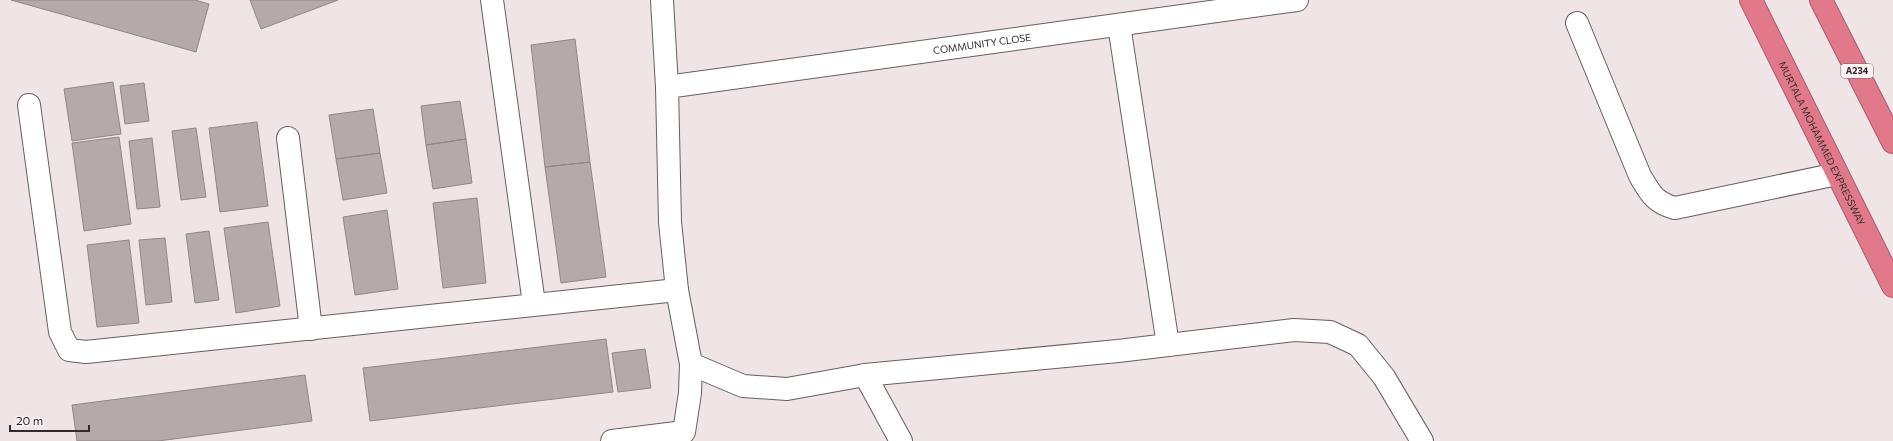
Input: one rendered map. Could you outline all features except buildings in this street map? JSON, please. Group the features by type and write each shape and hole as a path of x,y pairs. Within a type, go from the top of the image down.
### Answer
{"highway":[{"name":"MURTALA MOHAMMED EXPRESSWAY","path":"1751,0 1893,286"},
{"name":"A234","path":"1821,0 1893,142"},
{"path":"1855,211 1893,266"}],"street":[{"path":"492,0 534,304"},
{"path":"612,441 684,432 690,393 691,364 677,290 670,222 667,87 662,0"},
{"name":"COMMUNITY CLOSE","path":"667,87 1119,26 1297,0"},
{"path":"1577,23 1640,176 1652,195 1663,205 1675,208 1837,174"},
{"path":"1119,26 1168,345"},
{"path":"29,105 60,332 68,350 86,352 677,290"},
{"path":"288,138 311,329"},
{"path":"691,364 743,386 787,389 865,375 1168,345 1294,330 1330,332 1358,345 1384,377 1422,441"},
{"path":"865,375 901,441"}]}
